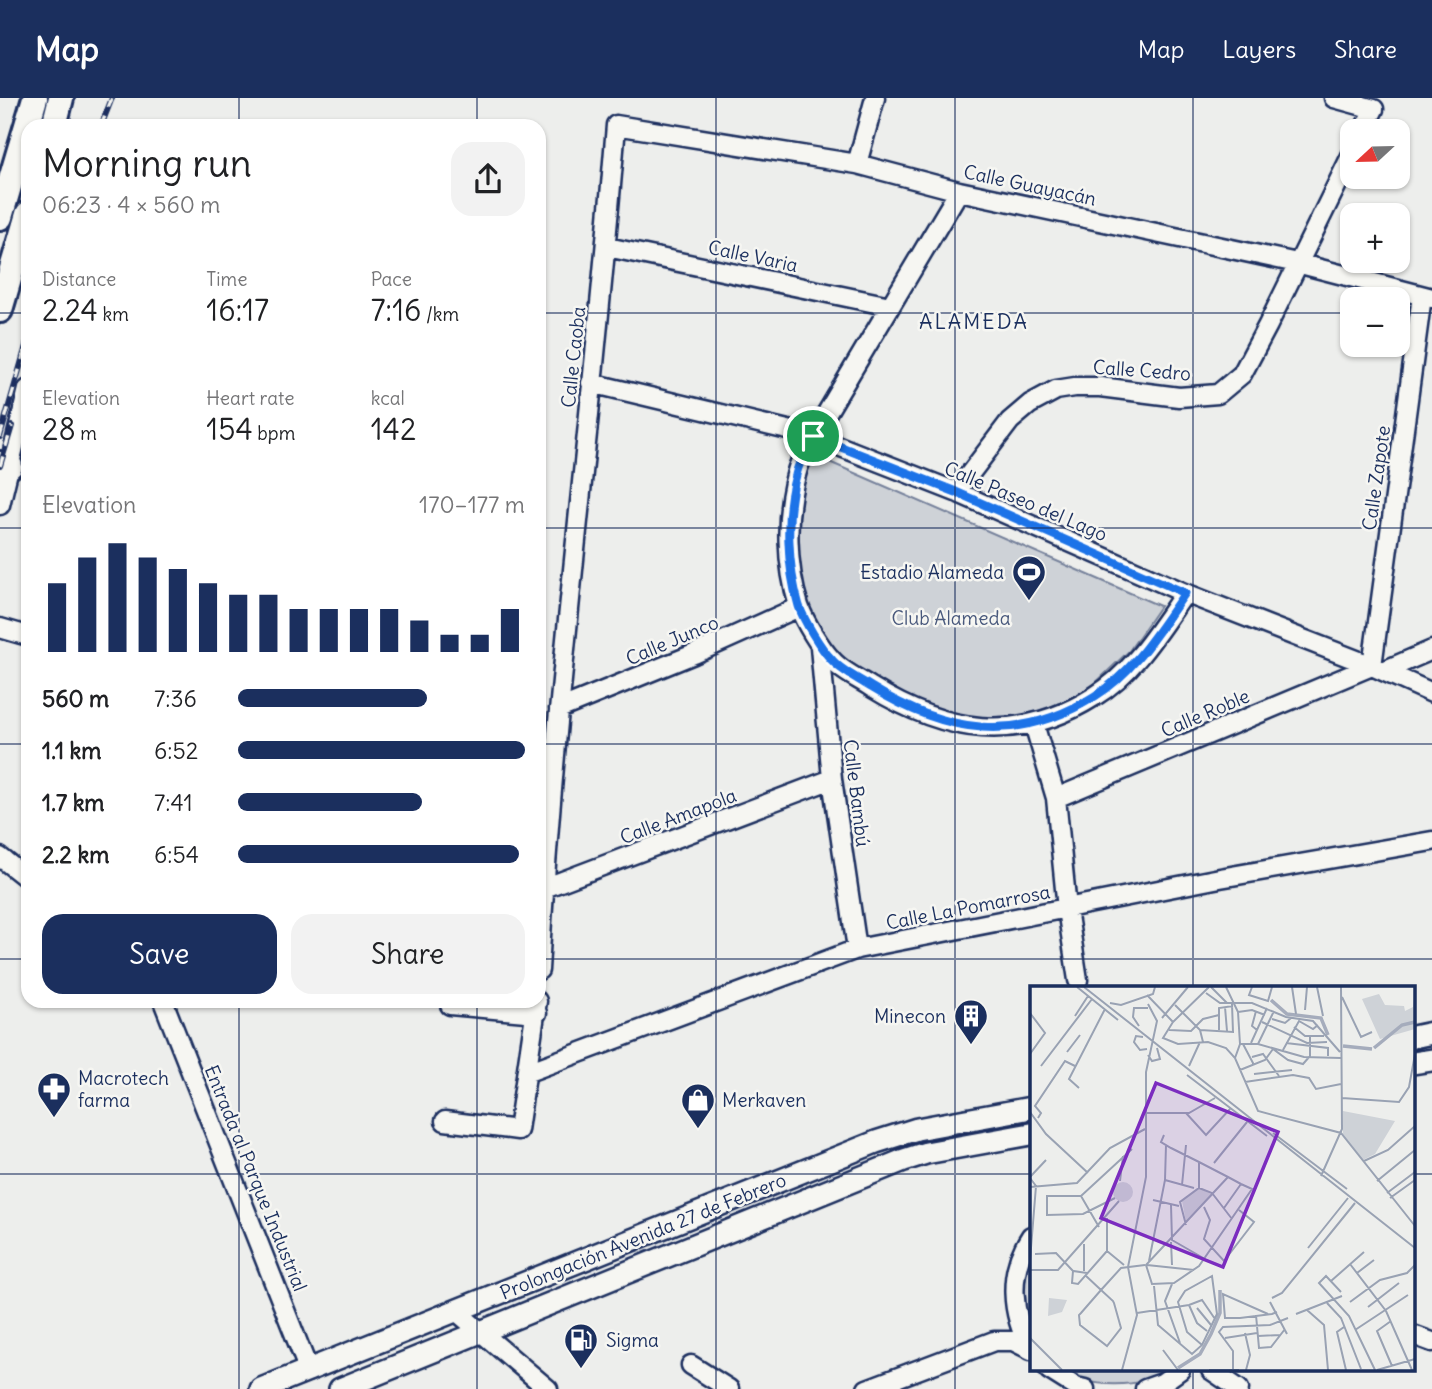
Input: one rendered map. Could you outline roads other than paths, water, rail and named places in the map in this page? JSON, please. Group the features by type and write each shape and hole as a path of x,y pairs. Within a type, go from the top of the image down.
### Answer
{"highway":[{"path":"29,119 35,98"},
{"path":"0,217 21,145"},
{"path":"0,310 21,238"}],"main road":[{"path":"25,119 27,98"},
{"path":"57,115 67,98"},
{"path":"1414,1037 1432,1033"},
{"path":"1414,1063 1432,1059"},
{"name":"Prolongación Avenida 27 de Febrero","path":"261,1389 876,1142 917,1129 1030,1108"},
{"name":"Prolongación Avenida 27 de Febrero","path":"340,1389 904,1160 926,1153 1030,1134"}],"street":[{"path":"857,164 875,98"},
{"path":"1334,98 1374,109 1369,119"},
{"name":"Calle Guayacán","path":"616,125 857,164 959,191 1297,263 1427,297"},
{"name":"Calle Caoba","path":"546,840 607,247 616,125"},
{"name":"Calle Cedro","path":"956,492 1010,421 1030,404 1056,390 1100,387 1179,397 1218,394 1242,374 1340,178"},
{"path":"959,191 813,436 796,472 788,508 790,558 799,607 819,643 832,662 900,705 933,719 968,727 1001,728 1034,724 1066,712 1096,696 1123,674 1146,649 1185,593"},
{"name":"Calle Varia","path":"607,247 890,306"},
{"name":"Calle Zapote","path":"1377,669 1427,297"},
{"name":"Calle Paseo del Lago","path":"591,383 813,436 956,492 1185,593 1432,693"},
{"path":"0,505 5,465 21,424"},
{"name":"Calle Junco","path":"559,709 694,654 799,607"},
{"path":"0,628 21,634"},
{"name":"Calle Bambú","path":"819,643 832,779 857,949"},
{"name":"Calle Roble","path":"1056,798 1377,669 1432,650"},
{"path":"1034,724 1056,798 1067,909 1078,981"},
{"name":"Calle Amapola","path":"546,888 832,779"},
{"name":"Calle La Pomarrosa","path":"528,1072 857,949 1220,878 1432,841"},
{"path":"0,857 21,874"},
{"name":"Entrada al Parque Industrial","path":"167,1008 309,1371"},
{"path":"445,1121 518,1130 537,1008"},
{"path":"1030,1238 1014,1276 1014,1307 1020,1329 1030,1348"},
{"path":"994,1341 1007,1326 1014,1307"},
{"path":"457,1311 548,1389"},
{"path":"1414,1335 1432,1328"},
{"path":"1414,1335 1432,1342"},
{"path":"867,1389 994,1341 1013,1341 1030,1350"},
{"path":"691,1365 729,1389"},
{"path":"1052,1372 1076,1387 1085,1389"},
{"path":"1145,1389 1162,1383 1177,1372"},
{"path":"1217,1372 1240,1389"}],"railway":[{"path":"104,119 112,98"},
{"path":"0,437 21,364"},
{"path":"0,466 12,426"}],"place":[{"name":"Estadio Alameda","path":"1029,602"},
{"name":"Minecon","path":"971,1046"},
{"name":"Macrotech farma","path":"54,1119"},
{"name":"Merkaven","path":"698,1130"},
{"name":"Sigma","path":"581,1370"}],"district":[{"name":"ALAMEDA","path":"974,321"}],"park label":[{"name":"Club Alameda","path":"951,618"}]}
